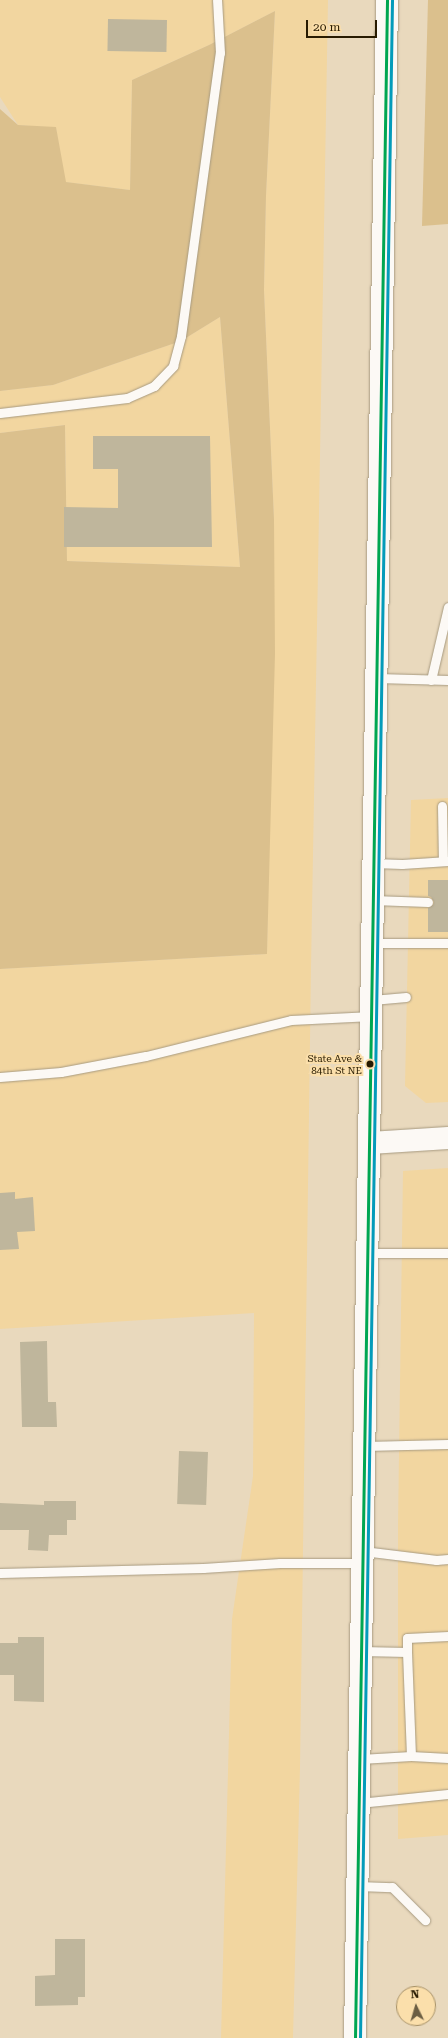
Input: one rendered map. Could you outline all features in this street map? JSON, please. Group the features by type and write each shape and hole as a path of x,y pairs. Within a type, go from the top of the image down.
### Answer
{"main road":[{"path":"355,2038 387,0"},
{"path":"370,1143 448,1138"}],"lane":[{"path":"0,413 126,398 154,386 173,366 181,336 220,53 217,0"},
{"path":"431,680 448,607"},
{"path":"377,678 448,680"},
{"path":"374,863 402,864 446,861 442,806"},
{"path":"373,900 428,902"},
{"path":"373,943 448,942"},
{"path":"0,1077 61,1072 146,1056 291,1020 372,1008 406,997"},
{"path":"368,1253 448,1253"},
{"path":"365,1446 448,1444"},
{"path":"0,1573 203,1568 363,1557 448,1560"},
{"path":"411,1756 407,1638 448,1636"},
{"path":"362,1651 408,1652"},
{"path":"360,1759 411,1756 448,1758"},
{"path":"359,1803 448,1794"},
{"path":"358,1886 392,1887 425,1920"}],"shaded area":[{"path":"0,0 328,0 311,968 300,1768 293,2038 221,2038 232,1619 253,1476 254,1313 0,1329 0,969 267,954 274,519 264,290 266,196 275,11 209,45 132,80 130,190 65,182 56,128 18,125 0,97"},
{"path":"428,0 448,0 448,224 422,226"},
{"path":"275,11 266,196 264,290 274,519 275,654 267,954 0,969 0,433 65,425 67,561 240,567 220,317 181,341 53,385 0,391 0,109 18,125 56,127 66,182 130,190 132,80 209,45"},
{"path":"220,317 240,567 67,561 65,425 0,433 0,391 53,385 181,341"},
{"path":"448,798 448,1102 426,1103 405,1086 411,800"},
{"path":"448,1168 448,1835 398,1839 398,1526 403,1171"}],"building":[{"path":"108,19 167,20 166,52 107,51"},
{"path":"93,436 210,436 212,547 64,547 64,507 118,508 118,469 93,469"},
{"path":"428,880 448,880 448,932 428,932 428,908 433,905 434,902 431,897 428,896"},
{"path":"15,1192 15,1199 33,1197 35,1231 17,1232 19,1249 0,1250 0,1193"},
{"path":"47,1341 48,1402 56,1402 57,1427 22,1427 20,1342"},
{"path":"179,1451 208,1452 206,1505 177,1504"},
{"path":"44,1501 76,1501 76,1520 67,1520 67,1535 49,1535 48,1551 28,1550 29,1530 0,1530 0,1503 44,1505"},
{"path":"18,1637 44,1637 44,1702 14,1701 14,1675 0,1675 0,1643 18,1643"},
{"path":"55,1939 85,1939 85,1997 78,1997 78,2005 35,2006 35,1976 55,1975"}],"transit line":[{"path":"355,2038 387,0"},
{"path":"360,2038 392,0"}],"place":[{"name":"State Ave & 84th St NE","path":"370,1064"}]}
